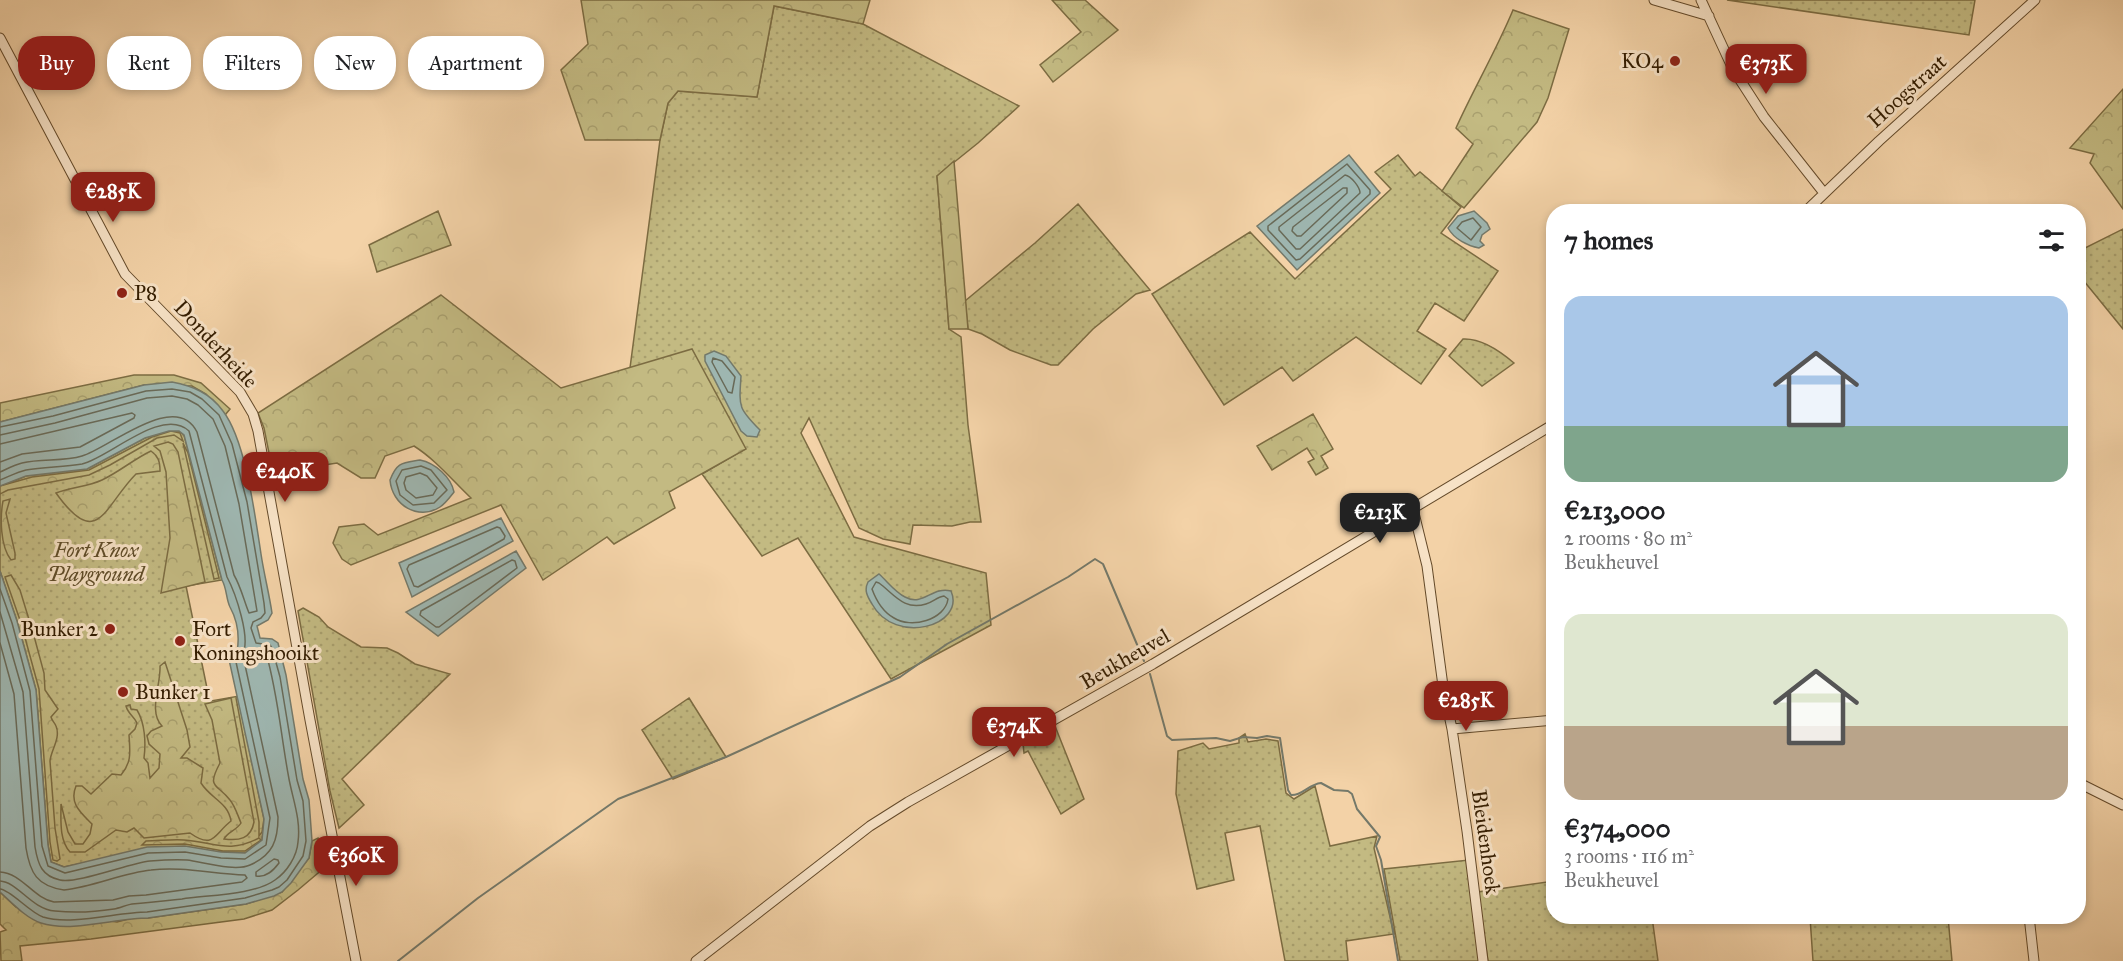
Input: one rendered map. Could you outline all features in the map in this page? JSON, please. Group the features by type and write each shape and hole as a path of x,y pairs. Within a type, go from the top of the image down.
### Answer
{"street":[{"path":"1654,0 1708,16"},
{"path":"1701,0 1733,69 1764,117 1824,193"},
{"name":"Hoogstraat","path":"1813,204 2035,0"},
{"name":"Donderheide","path":"0,38 125,274 240,392 253,414 356,961"},
{"name":"Beukheuvel","path":"696,961 821,863 889,814 1153,664 1546,429"},
{"name":"Bleidenhoek","path":"1413,509 1427,566 1443,686 1452,729 1482,961"},
{"path":"1452,729 1546,721"},
{"path":"2086,786 2123,805"},
{"path":"2031,924 2034,961"}],"green space":[{"path":"581,0 870,0 863,24 774,6 757,97 678,91 668,103 660,140 585,140 561,70 588,44"},
{"path":"1052,0 1085,0 1118,30 1053,82 1040,65 1081,32"},
{"path":"1727,0 1975,0 1969,35"},
{"path":"774,6 863,24 1019,106 937,176 949,329 961,337 968,425 981,522 952,526 913,525 910,544 883,539 859,528 809,418 801,433 854,537 986,573 991,625 891,679 798,538 762,556 702,474 745,449 630,368 660,140 668,103 678,91 757,97"},
{"path":"1513,10 1569,29 1548,98 1537,122 1464,208 1442,191 1473,144 1456,128"},
{"path":"2123,89 2123,209 2090,163 2094,154 2070,148"},
{"path":"1398,155 1415,176 1420,172 1461,207 1441,233 1498,271 1464,321 1435,303 1417,331 1446,349 1421,384 1356,337 1293,381 1282,367 1224,405 1152,294 1250,232 1295,279 1391,189 1375,172"},
{"path":"954,161 968,329 949,329 937,176"},
{"path":"1078,204 1150,290 1136,294 1093,329 1058,365 1051,365 1010,350 968,329 965,301"},
{"path":"438,211 451,245 377,272 369,245"},
{"path":"2123,229 2123,329 2086,284 2086,248"},
{"path":"441,295 561,388 692,349 746,449 669,492 675,508 614,544 607,537 543,580 501,505 351,565 342,559 333,543 339,527 364,524 378,535 471,498 437,464 414,446 385,456 375,478 361,478 337,463 273,473 264,428 258,413"},
{"path":"1463,339 1484,343 1514,363 1482,386 1449,356"},
{"path":"134,375 174,375 201,383 230,409 225,415 206,394 192,386 144,385 0,422 0,403"},
{"path":"1313,414 1333,449 1321,456 1328,468 1316,475 1308,462 1314,459 1307,448 1272,470 1257,446"},
{"name":"Fort Knox Playground","path":"169,431 179,431 184,435 222,580 186,586 208,693 211,701 239,696 264,819 262,841 245,853 221,852 98,860 64,867 51,862 36,690 0,571 0,487 26,476 87,469 145,438"},
{"path":"171,431 180,433 183,441 174,435 157,438 89,475 8,490 0,494 0,486 32,477 89,470 152,437"},
{"path":"168,442 173,444 178,452 205,582 161,593 170,538 166,472 160,451 154,446"},
{"path":"183,443 188,453 219,578 214,579"},
{"path":"151,451 158,459 160,471 136,474 100,518 91,521 82,519 70,510 56,493 102,480"},
{"path":"10,499 6,513 15,553 15,559 11,560 5,547 1,523 3,501"},
{"path":"11,575 20,590 34,636 44,673 45,690 58,709 51,717 56,726 57,739 50,761 55,828 60,859 57,861 53,860 50,842 39,689 21,623 5,577"},
{"path":"303,608 319,617 328,627 361,647 387,648 415,664 450,674 342,779 364,805 339,828 330,791 298,611"},
{"path":"165,662 187,730 190,747 181,758 187,758 203,768 201,783 223,805 231,821 209,840 198,838 190,833 144,838 134,828 127,832 116,830 85,852 70,852 62,836 61,804 68,832 75,844 83,844 90,834 92,824 80,811 75,802 74,792 76,786 82,786 91,794 112,774 121,775 125,770 130,756 129,735 137,723 126,706 130,705 131,709 137,710 142,721 145,740 144,758 148,763 150,778 159,768 160,754 149,744 147,736 151,731 162,726 155,706 160,666"},
{"path":"238,697 264,819 259,836 259,822 236,698"},
{"path":"231,698 254,822 250,832 244,838 235,840 224,839 241,823 232,802 214,782 220,763 212,720 205,704"},
{"path":"689,698 726,757 673,779 642,730"},
{"path":"1055,726 1084,799 1061,814 1028,751 1024,753 1023,744"},
{"path":"1245,734 1248,742 1266,739 1278,741 1286,793 1294,799 1315,786 1330,846 1377,836 1374,848 1394,934 1346,941 1348,961 1285,961 1260,826 1225,833 1234,880 1197,889 1176,794 1178,751 1203,743 1209,749 1239,743 1239,738"},
{"path":"259,838 261,840 245,851 223,851 185,844 142,845 146,841 179,840 230,846 248,843"},
{"path":"318,838 324,868 272,910 244,919 20,946 22,961 1,961 0,932 6,930 0,924 0,892 16,907 117,922 132,918 148,918 246,904 282,892 309,858 312,841"},
{"path":"1469,860 1480,961 1400,961 1384,869"},
{"path":"1546,882 1546,924 1653,924 1658,961 1488,961 1478,892"},
{"path":"1810,924 1949,924 1952,961 1813,961"}],"water":[{"path":"1349,155 1380,193 1297,270 1257,226"},
{"path":"1474,211 1490,229 1482,235 1480,241 1484,245 1479,248 1462,241 1448,228 1458,216"},
{"path":"714,351 726,356 741,376 740,401 747,417 760,430 757,437 747,436 741,431 705,361 705,355"},
{"path":"172,382 201,391 218,405 231,424 244,459 272,613 268,620 257,626 260,638 272,639 278,643 286,675 303,779 309,800 312,841 309,858 282,892 246,904 80,926 53,926 35,921 0,892 0,571 36,690 51,862 64,867 147,847 185,846 245,853 262,840 264,819 228,655 237,652 237,628 184,435 179,431 169,431 145,438 87,469 26,476 0,486 0,422 144,385"},
{"path":"420,460 442,472 450,481 454,492 446,502 432,511 423,512 407,508 396,497 392,489 390,480 395,470 401,464"},
{"path":"501,518 513,541 412,597 399,563"},
{"path":"516,551 526,568 438,636 406,612"},
{"path":"879,574 898,592 911,599 917,600 938,591 951,591 953,603 948,614 939,622 926,626 911,628 896,625 883,617 867,596 868,582"}],"waterway":[{"path":"398,961 478,898 618,799 726,757 900,677 947,644 1068,577 1095,559 1103,564 1144,661"},
{"path":"1150,674 1167,736 1172,740 1216,738 1230,741 1243,737 1267,736 1280,738 1288,790 1291,795 1299,794 1321,783 1334,790 1348,791 1352,794 1357,809 1380,837 1376,846 1381,860 1398,961"}],"place":[{"name":"KO4","path":"1675,61"},
{"name":"P8","path":"122,293"},
{"name":"Bunker 2","path":"110,629"},
{"name":"Fort Koningshooikt","path":"180,641"},
{"name":"Bunker 1","path":"123,692"}]}
